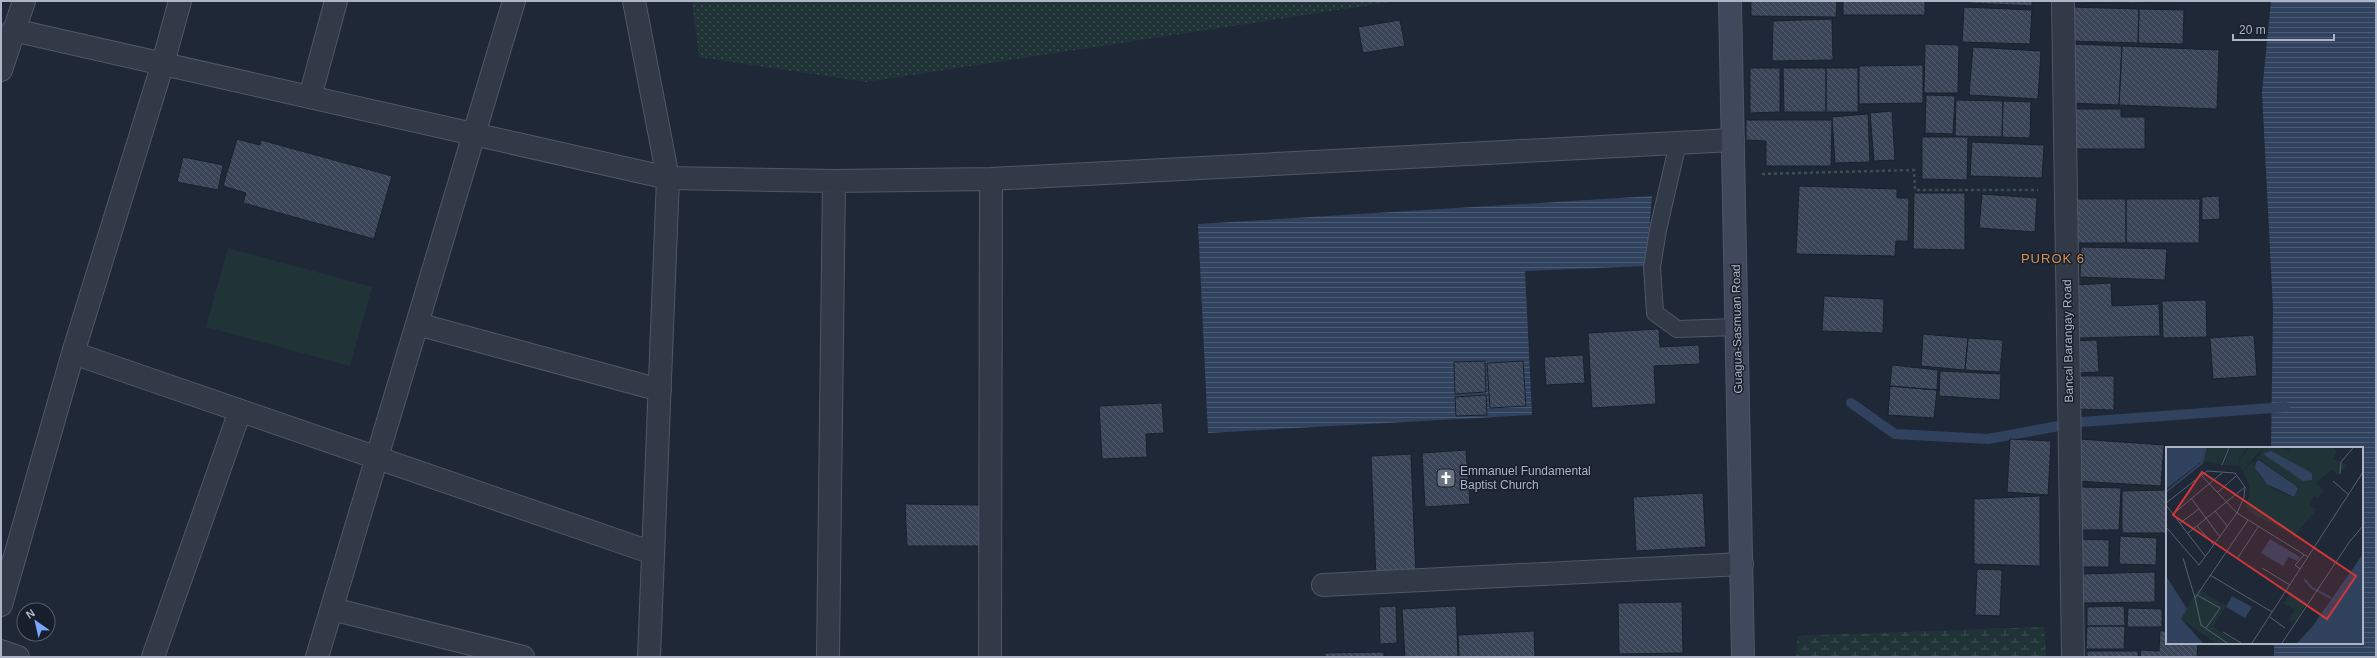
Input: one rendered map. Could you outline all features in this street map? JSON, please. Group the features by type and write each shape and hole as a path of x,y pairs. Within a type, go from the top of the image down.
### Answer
{"main road":[{"name":"Guagua-Sasmuan Road","path":"1730,1 1743,657"}],"street":[{"path":"1,70 13,30 24,1"},
{"path":"1,605 73,353 163,63 180,1"},
{"path":"310,97 336,1"},
{"path":"317,657 514,1"},
{"path":"634,1 668,178 649,657"},
{"name":"Bancal Barangay Road","path":"2063,1 2073,657"},
{"path":"13,30 668,178 834,180 991,179 1733,140"},
{"path":"990,657 991,179"},
{"path":"828,657 834,180"},
{"path":"417,324 660,390"},
{"path":"73,353 653,553"},
{"path":"153,657 240,411"},
{"path":"1323,585 1742,564"},
{"path":"332,609 523,657"},
{"path":"1,651 18,657"}],"lane":[{"path":"1678,143 1658,230 1652,267 1655,313 1677,329 1736,327"}],"path":[{"path":"1734,175 1914,170 1915,190 2066,190"}],"green space":[{"path":"692,1 1397,1 866,82 699,57"},
{"path":"228,248 372,287 350,366 206,327"},
{"path":"2044,627 2046,657 1796,657 1797,636"}],"water":[{"path":"2271,1 2376,1 2376,657 2274,657 2274,644 2363,644 2363,447 2271,447 2273,309 2262,92"},
{"path":"1652,196 1646,266 1525,271 1532,415 1208,433 1198,224"}],"building":[{"path":"1751,1 1837,1 1836,17 1751,16"},
{"path":"1843,1 1925,1 1925,15 1843,15"},
{"path":"1970,1 2032,1 2032,6 1970,3"},
{"path":"2068,1 2126,1 2126,2 2068,3"},
{"path":"2128,1 2173,1 2173,2 2128,3"},
{"path":"1964,7 2032,10 2030,44 1962,42"},
{"path":"2070,7 2139,9 2138,43 2069,41"},
{"path":"2139,9 2184,10 2183,44 2138,43"},
{"path":"1832,19 1833,60 1772,61 1773,21"},
{"path":"1400,20 1405,46 1363,53 1358,27"},
{"path":"1925,44 1959,45 1958,93 1924,93"},
{"path":"2073,44 2122,46 2119,105 2070,103"},
{"path":"2122,46 2219,50 2217,109 2119,105"},
{"path":"1973,47 2041,51 2038,99 1969,95"},
{"path":"1923,65 1923,103 1859,104 1859,66"},
{"path":"1750,68 1780,68 1780,112 1750,113"},
{"path":"1783,68 1826,68 1826,112 1784,112"},
{"path":"1826,68 1858,68 1858,112 1826,112"},
{"path":"1926,95 1955,96 1953,134 1925,133"},
{"path":"1956,100 2003,101 2002,137 1955,136"},
{"path":"2003,101 2031,102 2030,138 2002,137"},
{"path":"2069,109 2121,109 2121,117 2145,117 2145,149 2069,149"},
{"path":"1892,111 1895,160 1874,161 1870,113"},
{"path":"1868,114 1870,162 1835,163 1832,117"},
{"path":"1746,120 1832,120 1831,166 1766,166 1766,141 1746,140"},
{"path":"1922,137 1968,137 1967,180 1922,179"},
{"path":"237,139 260,145 261,140 392,176 374,239 243,203 246,193 223,186"},
{"path":"1972,142 2044,145 2042,178 1970,176"},
{"path":"183,157 223,165 218,190 177,182"},
{"path":"1799,186 1897,189 1897,198 1909,198 1908,241 1896,241 1895,256 1796,254"},
{"path":"1914,193 1965,193 1965,250 1913,249"},
{"path":"1982,194 2037,198 2035,232 1979,228"},
{"path":"2219,196 2220,219 2202,220 2202,197"},
{"path":"2075,199 2126,199 2126,243 2075,243"},
{"path":"2126,199 2200,199 2199,243 2126,243"},
{"path":"2081,247 2167,249 2165,280 2080,277"},
{"path":"2111,283 2112,306 2159,304 2160,336 2077,338 2075,285"},
{"path":"1824,296 1884,299 1883,333 1822,331"},
{"path":"2206,300 2207,337 2163,338 2162,301"},
{"path":"1659,329 1660,347 1699,345 1700,364 1654,366 1656,404 1592,408 1588,333"},
{"path":"1923,334 1968,338 1965,370 1921,366"},
{"path":"2254,335 2257,376 2213,379 2210,338"},
{"path":"1968,338 2003,340 2000,372 1965,370"},
{"path":"2097,340 2099,372 2076,373 2073,341"},
{"path":"1583,355 1585,383 1546,385 1544,357"},
{"path":"1485,361 1486,392 1455,394 1454,362"},
{"path":"1523,361 1526,406 1490,408 1487,363"},
{"path":"1892,365 1938,370 1937,390 1890,386"},
{"path":"1940,371 2001,374 2000,400 1939,396"},
{"path":"2076,376 2114,376 2114,410 2075,409"},
{"path":"1890,386 1937,390 1934,418 1888,415"},
{"path":"1486,395 1487,415 1456,416 1455,397"},
{"path":"1162,403 1164,433 1146,434 1147,457 1102,459 1099,406"},
{"path":"2010,439 2051,441 2048,495 2007,492"},
{"path":"2079,439 2164,445 2161,486 2076,481"},
{"name":"Emmanuel Fundamental Baptist Church","path":"1466,450 1470,504 1425,507 1422,453"},
{"path":"1411,454 1416,578 1376,579 1371,456"},
{"path":"2080,487 2121,488 2119,530 2079,530"},
{"path":"2166,490 2166,533 2122,533 2122,491"},
{"path":"1703,493 1706,547 1636,551 1633,497"},
{"path":"2040,496 2040,566 1974,564 1974,499"},
{"path":"905,504 980,505 982,546 907,546"},
{"path":"2120,536 2157,538 2156,565 2119,564"},
{"path":"2076,539 2109,540 2109,567 2076,567"},
{"path":"1977,569 2002,570 2000,616 1975,615"},
{"path":"2155,572 2155,602 2082,603 2081,574"},
{"path":"1682,602 1683,653 1619,654 1618,603"},
{"path":"1396,606 1397,643 1380,644 1379,607"},
{"path":"1456,606 1458,657 1405,657 1402,609"},
{"path":"2124,606 2125,626 2087,626 2087,607"},
{"path":"2128,608 2162,609 2162,627 2127,627"},
{"path":"2087,626 2125,626 2124,649 2086,649"},
{"path":"1534,631 1535,657 1459,657 1458,635"},
{"path":"2160,631 2166,631 2166,644 2198,644 2197,657 2140,657 2141,650 2159,651"},
{"path":"2087,651 2138,651 2138,657 2087,657"},
{"path":"1384,652 1384,657 1325,657 1325,653"}],"waterway":[{"path":"1851,403 1895,434 1988,439 2081,422 2285,407"}],"place":[{"name":"Emmanuel Fundamental Baptist Church","path":"1446,478"}],"district":[{"name":"PUROK 6","path":"2053,258"}]}
